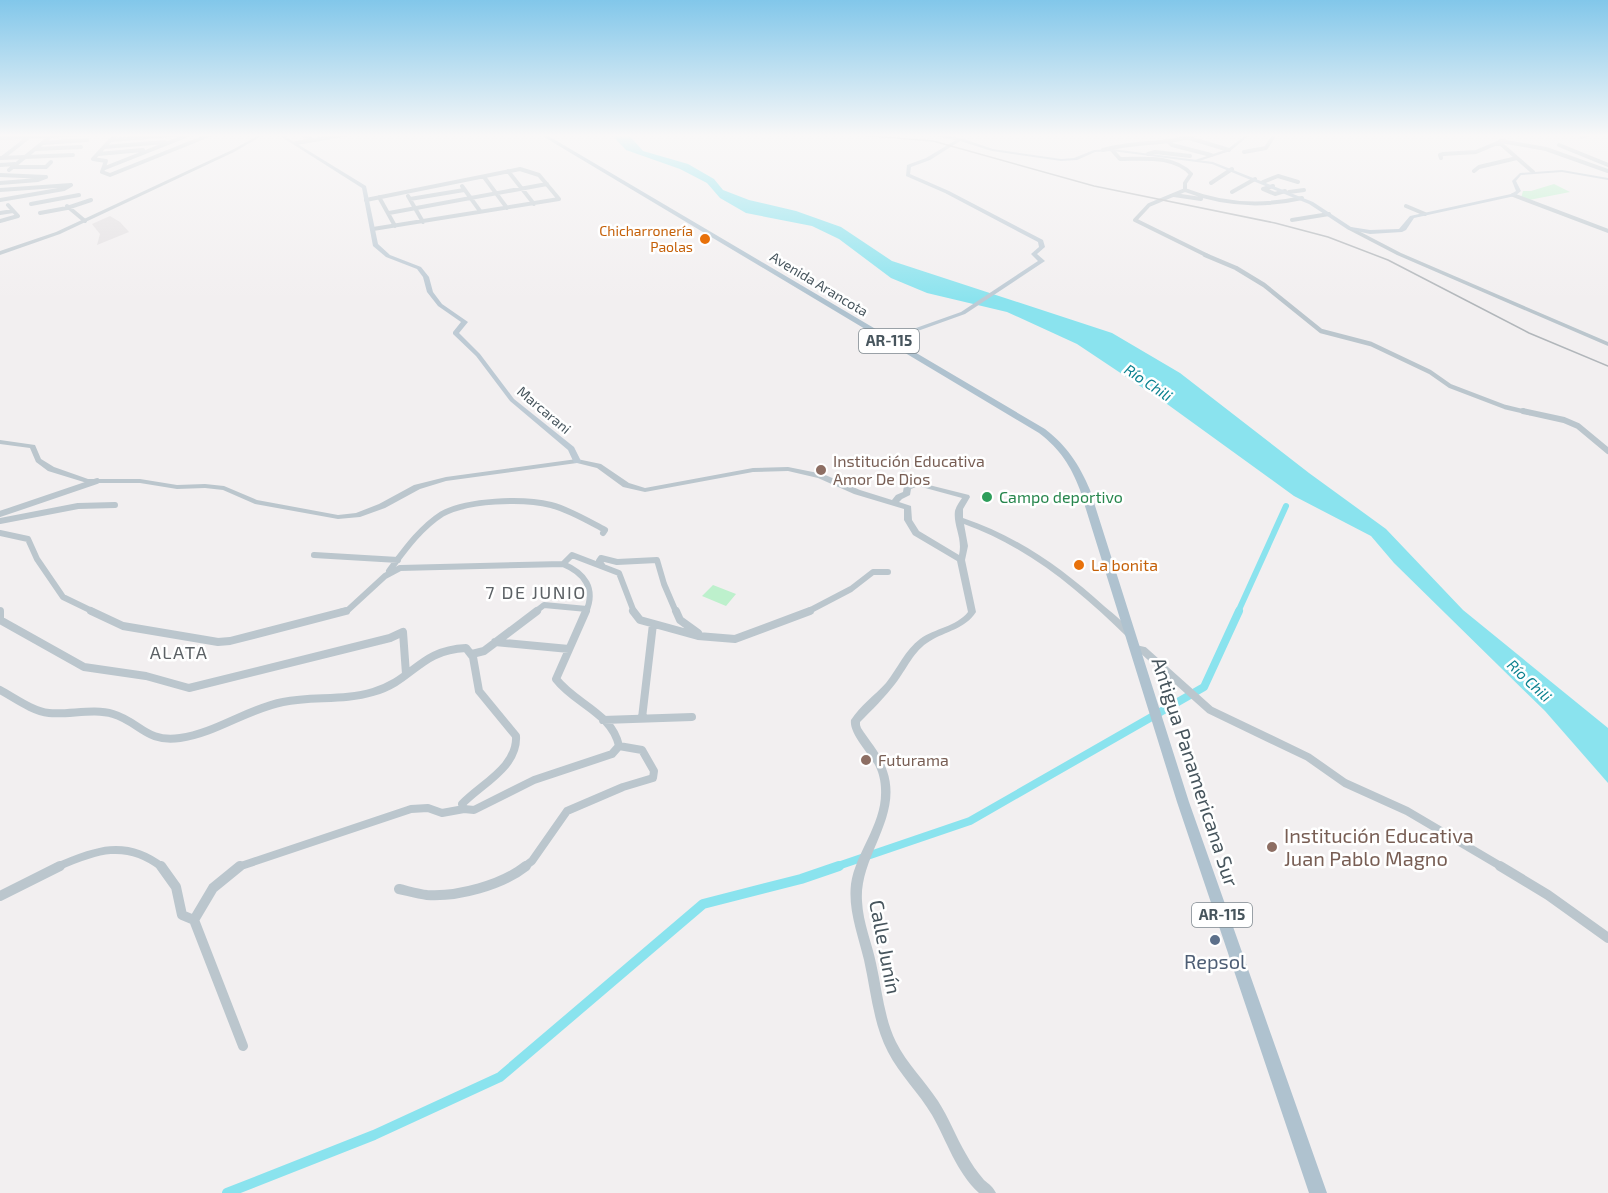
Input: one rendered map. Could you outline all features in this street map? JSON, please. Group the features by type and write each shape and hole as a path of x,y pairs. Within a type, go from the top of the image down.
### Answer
{"main road":[{"name":"Marcarani","path":"364,190 375,245 388,256 419,268 426,277 430,292 440,305 465,322 455,333 478,355 512,400 571,449 577,461"},
{"name":"Avenida Arancota","path":"635,190 1042,431 1068,453 1082,481 1133,642"},
{"path":"887,340 955,316 975,306 1041,262 1042,259 1034,252 1043,244 1034,237 942,190"},
{"path":"1282,190 1302,198 1349,228 1365,232 1400,231 1405,228 1412,217 1513,195 1518,190"},
{"path":"1365,232 1373,241"},
{"path":"1112,617 1119,616 1122,610"},
{"name":"Antigua Panamericana Sur","path":"1133,642 1183,802 1318,1193"}],"street":[{"path":"8,205 12,190"},
{"path":"0,191 16,190"},
{"path":"0,200 60,190"},
{"path":"0,253 35,243 151,190"},
{"path":"366,200 418,190"},
{"path":"410,200 464,190 480,211"},
{"path":"494,190 507,208"},
{"path":"389,213 514,190"},
{"path":"524,190 534,204"},
{"path":"373,229 453,218 480,211 559,199 549,190"},
{"path":"1221,200 1185,190 1145,209 1138,214 1136,220 1197,252 1236,268 1264,285 1321,331 1371,344 1430,372 1450,386 1504,407 1564,420 1578,426 1608,450"},
{"path":"1232,192 1236,190"},
{"path":"1265,190 1275,194 1304,190"},
{"path":"406,192 423,222"},
{"path":"31,204 79,195"},
{"path":"1174,195 1269,205 1302,198"},
{"path":"1513,195 1608,231"},
{"path":"67,197 67,208"},
{"path":"379,197 395,226"},
{"path":"40,213 67,208 91,200"},
{"path":"444,203 453,218"},
{"path":"0,206 8,205"},
{"path":"0,221 18,216 8,205"},
{"path":"1406,206 1425,214"},
{"path":"67,208 85,221"},
{"path":"0,213 14,211"},
{"path":"1292,220 1329,214"},
{"path":"1349,228 1522,309 1608,344"},
{"path":"0,442 33,446 38,460 51,469 87,481 140,481 177,488 205,486 224,488 255,502 338,517 366,512 417,488 446,479 577,461 599,466 626,485 645,490 753,470 788,469 820,476 908,508 908,520 916,533 961,561"},
{"path":"893,504 907,493 907,488 912,485 903,474"},
{"path":"0,514 97,481"},
{"name":"Calle Junín","path":"912,485 922,485 966,498 959,510 964,538 964,554 961,561 972,612 968,620 931,635 919,644 910,653 895,678 855,725 882,772 886,789 884,812 856,884 856,900 873,972 877,1001 893,1049 937,1111 974,1178 989,1193"},
{"path":"0,521 78,506 115,505"},
{"path":"0,533 28,539 37,559 63,597 123,626 218,642 230,641 348,610 360,602 428,527 451,510 477,505 549,505 574,513 605,530 603,533"},
{"path":"960,520 1021,545 1112,617 1133,642 1210,710 1308,757 1345,783 1422,819 1548,895 1608,938"},
{"path":"314,555 398,560"},
{"path":"563,564 572,555 619,573 636,616 653,624 698,636 735,639 775,622 805,613 851,589 873,572 888,572"},
{"path":"602,565 599,561 601,558 617,562 657,560 664,584 680,620 698,632 698,636"},
{"path":"194,920 209,891 223,876 241,864 411,808 428,808 442,813 474,810 534,780 612,754 619,747 619,737 603,720 561,687 556,679 591,600 590,588 586,580 570,567 563,564 400,568 389,571"},
{"path":"472,654 484,651 544,605 587,609"},
{"path":"0,611 0,621 84,667 146,676 189,688 390,638 403,632 406,674"},
{"path":"642,718 653,624"},
{"path":"495,642 569,649"},
{"path":"0,690 39,711 111,713 143,733 161,739 182,739 273,704 376,692 389,687 433,654 466,648 472,654 476,665 475,683 479,691 516,736 518,743 515,754 507,764 468,795 462,804 464,810"},
{"path":"603,720 692,717"},
{"path":"399,889 425,896 458,894 492,885 517,873 538,853 567,811 623,787 653,778 654,771 642,750 619,747"},
{"path":"0,896 41,874 102,850 124,849 151,859 167,869 178,892 182,915 194,920 243,1046"}],"shaded area":[{"path":"110,216 120,222 129,232 97,245 100,234 92,224"}],"green space":[{"path":"1565,190 1570,192 1529,200 1521,198 1523,191"},
{"path":"713,585 736,594 726,606 702,596"}],"water":[{"name":"Río Chili","path":"713,190 723,190 749,200 796,211 841,227 892,261 1112,333 1180,373 1309,473 1386,529 1463,610 1608,728 1608,783 1545,711 1394,563 1371,536 1294,496 1167,404 1077,344 1007,312 927,293 891,278 839,239 812,226 746,213 720,198"}],"waterway":[{"path":"1238,612 1286,506"},
{"path":"835,867 970,821 1204,687 1239,611"},
{"path":"227,1193 374,1135 500,1077 703,904 801,879 839,866"}],"railway":[{"path":"1112,190 1275,223 1328,237 1388,260 1529,333 1608,366"}],"place":[{"name":"Chicharronería Paolas","path":"705,239"},
{"name":"Institución Educativa Amor De Dios","path":"821,470"},
{"name":"Campo deportivo","path":"987,497"},
{"name":"La bonita","path":"1079,565"},
{"name":"Futurama","path":"866,760"},
{"name":"Institución Educativa Juan Pablo Magno","path":"1272,847"},
{"name":"Repsol","path":"1215,940"}],"district":[{"name":"7 DE JUNIO","path":"536,593"},
{"name":"ALATA","path":"179,653"}]}
